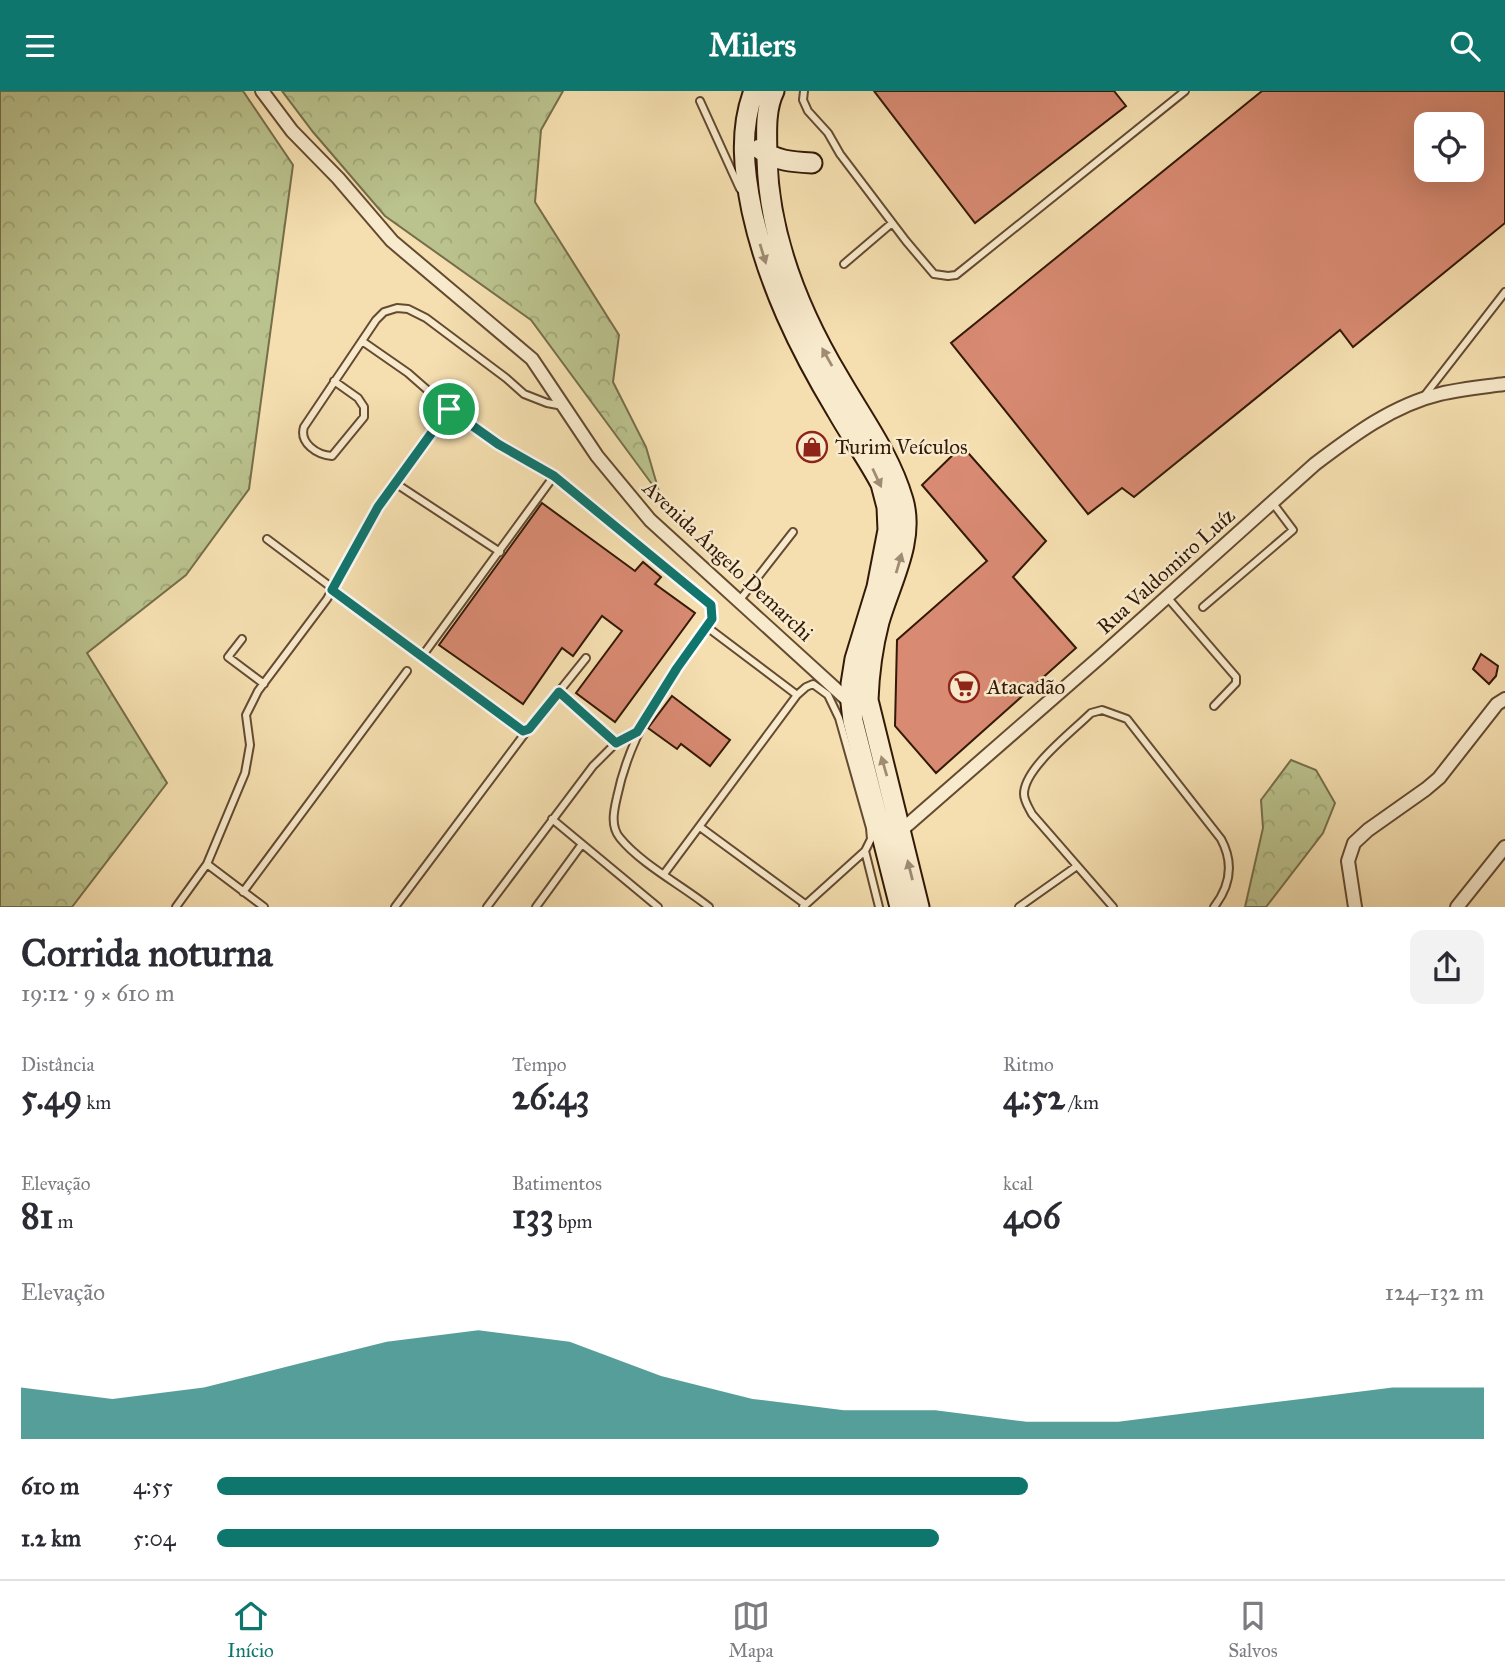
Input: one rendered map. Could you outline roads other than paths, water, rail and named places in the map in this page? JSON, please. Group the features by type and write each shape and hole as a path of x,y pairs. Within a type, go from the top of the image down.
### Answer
{"main road":[{"path":"754,91 745,127 746,184 772,284 798,343 881,484 887,507 888,530 884,556 850,684 860,702"},
{"path":"766,91 756,126 756,141 760,149 767,155 784,161 811,163"},
{"path":"774,91 769,108 768,174 775,224 797,296 837,376 884,453 896,479 907,515 900,563 879,622 853,721 892,838 919,907"},
{"path":"892,838 900,907"}],"street":[{"name":"Avenida Ângelo Demarchi","path":"261,91 292,131 338,178 392,241 532,359 597,456 650,520 739,601 860,702"},
{"name":"Rua Valdomiro Luíz","path":"892,838 1315,464 1353,435 1391,414 1438,395 1505,384"},
{"path":"1354,907 1348,861 1354,843 1434,782 1497,704 1505,699"},
{"path":"1457,907 1505,847"}],"lane":[{"path":"804,91 803,100 808,111 828,133 840,154 892,223 934,274 948,276 956,275 1185,91"},
{"path":"700,101 752,211"},
{"path":"844,264 892,223"},
{"path":"1421,401 1505,292"},
{"path":"334,381 358,398 364,407 364,417 332,456 324,455 305,442 302,432 334,381 384,312 397,308 408,309 426,318 524,394 547,403 565,406"},
{"path":"362,341 408,373 449,409 498,444 554,476 711,605 712,619 637,732 623,770 613,817 619,838 709,907"},
{"path":"176,907 206,864 244,773 250,745 246,715 264,684 332,590 378,507 449,409"},
{"path":"423,655 554,476"},
{"path":"395,483 500,552"},
{"path":"1203,607 1293,530 1272,502"},
{"path":"739,601 793,532"},
{"path":"267,539 332,590 526,731"},
{"path":"1167,597 1236,677 1236,683 1214,706"},
{"path":"707,627 797,695"},
{"path":"242,639 228,657 264,684"},
{"path":"395,907 526,731 586,658"},
{"path":"243,891 407,671"},
{"path":"664,874 797,695 813,684 823,690 833,702 839,718 870,828 871,839 865,851 804,906 700,827"},
{"path":"559,692 616,743"},
{"path":"1113,907 1032,814 1024,796 1026,781 1036,767 1091,713 1102,710 1127,719 1221,839 1228,852 1230,877 1214,907"},
{"path":"487,907 593,767 616,743 637,732"},
{"path":"552,819 658,907"},
{"path":"536,907 582,844"},
{"path":"865,851 879,907"},
{"path":"206,864 264,907"},
{"path":"1019,907 1077,866"}],"place":[{"name":"Turim Veículos","path":"812,447"},
{"name":"Atacadão","path":"964,687"}]}
